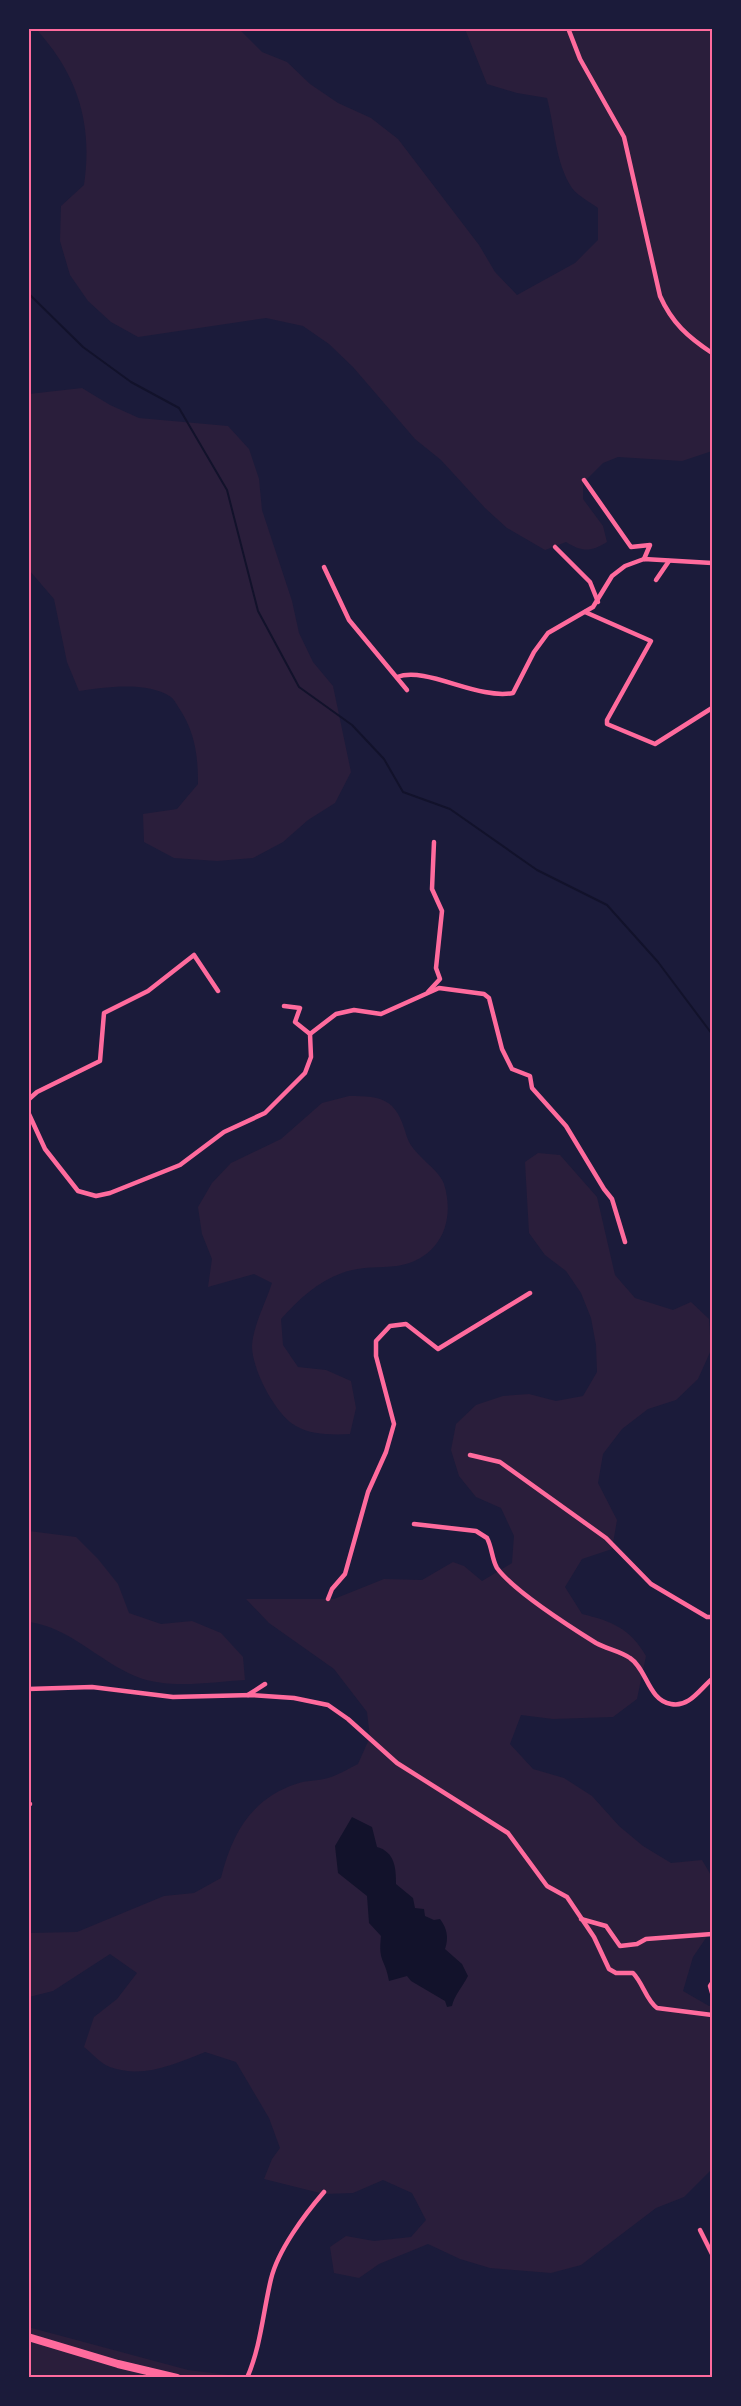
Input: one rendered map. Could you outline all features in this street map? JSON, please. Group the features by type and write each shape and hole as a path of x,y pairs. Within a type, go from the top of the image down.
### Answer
{"highway":[{"path":"28,2337 118,2364 177,2378"}],"street":[{"path":"568,28 580,59 624,137 652,270 663,303 670,316 688,338 712,353"},
{"path":"584,480 631,547 650,545 644,559"},
{"path":"555,547 590,582 598,602"},
{"path":"397,677 409,673 460,687 513,693 534,652 548,633 598,602 612,576 625,566 644,559 712,563"},
{"path":"656,580 669,561"},
{"path":"324,567 349,620 407,690"},
{"path":"585,612 651,641 607,720 608,724 655,744 712,708"},
{"path":"424,997 440,979 436,968 442,911 432,890 434,842"},
{"path":"28,1100 56,1082 100,1061 104,1013 148,991 194,955 218,991"},
{"path":"310,1034 336,1014 354,1010 381,1014 424,997 439,988 484,994 489,998 502,1049 512,1069 530,1076 532,1088 566,1126 612,1199 625,1242"},
{"path":"28,1112 45,1149 78,1191 96,1196 162,1174 180,1165 224,1132 265,1113 305,1073 311,1057 310,1034 295,1022 300,1008 284,1005"},
{"path":"328,1599 332,1589 345,1574 368,1492 387,1452 394,1424 376,1356 376,1341 390,1326 406,1324 438,1349 531,1293"},
{"path":"471,1455 500,1462 606,1538 651,1584 707,1617 712,1617"},
{"path":"414,1524 476,1531 487,1538 496,1566 511,1582 597,1643 629,1657 641,1668 653,1692 663,1702 673,1705 685,1703 712,1679"},
{"path":"248,1695 265,1684"},
{"path":"28,1689 92,1688 173,1697 248,1695 294,1698 328,1705 348,1719 397,1763 508,1833 547,1886 567,1897 609,1969 616,1973 633,1973 643,1983 651,2003 657,2008 712,2015"},
{"path":"581,1919 606,1926 621,1946 628,1947 646,1939 712,1934"},
{"path":"712,1983 710,1986 712,1993"},
{"path":"247,2378 256,2356 272,2276 308,2211 324,2192"},
{"path":"700,2230 712,2254"}],"shaded area":[{"path":"36,29 239,29 262,52 287,62 310,84 338,103 371,118 398,139 479,245 495,272 517,295 575,263 598,240 598,208 575,191 566,178 547,98 517,93 487,84 465,29 712,29 712,451 682,461 618,457 603,463 583,483 583,499 603,526 607,542 587,550 566,542 545,550 507,528 485,508 441,460 415,439 353,367 329,344 303,326 266,318 138,337 111,322 88,301 70,275 60,241 61,206 84,185 86,141 84,121 72,82 50,46"},
{"path":"82,388 110,405 139,418 228,426 249,449 259,479 262,510 292,601 299,633 313,662 333,686 351,772 335,803 308,820 283,842 253,858 217,861 174,858 144,842 143,814 177,809 198,784 196,754 189,726 173,699 162,692 126,686 79,691 67,662 54,599 29,570 29,394"},
{"path":"349,1096 379,1099 393,1107 398,1113 413,1148 441,1178 447,1198 448,1212 441,1237 424,1256 397,1266 356,1269 342,1273 324,1281 309,1292 281,1319 283,1345 298,1367 326,1370 351,1381 356,1408 350,1434 315,1433 296,1426 280,1412 266,1390 256,1367 253,1356 253,1338 272,1283 254,1274 208,1287 212,1259 202,1234 198,1207 212,1183 231,1163 281,1139 322,1103"},
{"path":"538,1153 560,1155 597,1197 615,1275 635,1298 673,1310 691,1302 709,1319 711,1350 698,1379 676,1400 648,1409 622,1429 603,1454 598,1483 617,1520 612,1549 582,1559 565,1587 582,1614 619,1627 640,1646 646,1656 637,1699 613,1717 553,1719 521,1715 510,1744 533,1769 564,1778 592,1796 619,1826 643,1846 671,1863 702,1860 712,1877 712,1929 693,1957 683,1991 709,2006 712,2005 712,2169 684,2197 656,2208 581,2265 551,2273 490,2268 460,2259 428,2244 379,2264 359,2278 334,2273 330,2247 346,2236 374,2241 411,2237 426,2220 412,2193 383,2180 353,2193 324,2194 264,2179 272,2159 280,2148 269,2118 236,2062 205,2052 147,2071 122,2070 103,2063 84,2047 94,2017 117,1999 137,1973 110,1954 53,1991 29,1997 29,1933 77,1932 164,1896 194,1893 221,1878 238,1833 255,1809 267,1799 296,1784 332,1777 358,1764 370,1737 367,1712 334,1669 269,1623 246,1599 334,1599 384,1579 422,1580 453,1562 464,1566 482,1581 512,1563 514,1536 501,1508 476,1497 459,1476 451,1450 456,1424 476,1405 503,1396 529,1394 556,1401 583,1396 597,1372 596,1345 591,1318 581,1293 566,1271 545,1255 529,1233 525,1162"},
{"path":"29,1531 76,1537 118,1584 129,1613 161,1624 192,1621 221,1633 243,1657 245,1680 175,1684 148,1680 122,1670 57,1630 29,1622"},
{"path":"352,1817 372,1827 377,1847 388,1853 393,1861 396,1884 413,1898 415,1908 424,1909 425,1916 434,1920 440,1919 444,1926 447,1933 445,1949 462,1964 468,1976 452,2006 447,2007 445,2001 411,1981 407,1976 389,1981 381,1956 381,1936 369,1923 367,1896 338,1873 335,1846"},
{"path":"28,2327 188,2370 245,2377 29,2377"}],"waterway":[{"path":"28,293 83,347 131,382 179,408 227,490 258,611 299,687 352,725 384,759 403,792 450,809 537,870 607,905 658,962 712,1034"}]}
